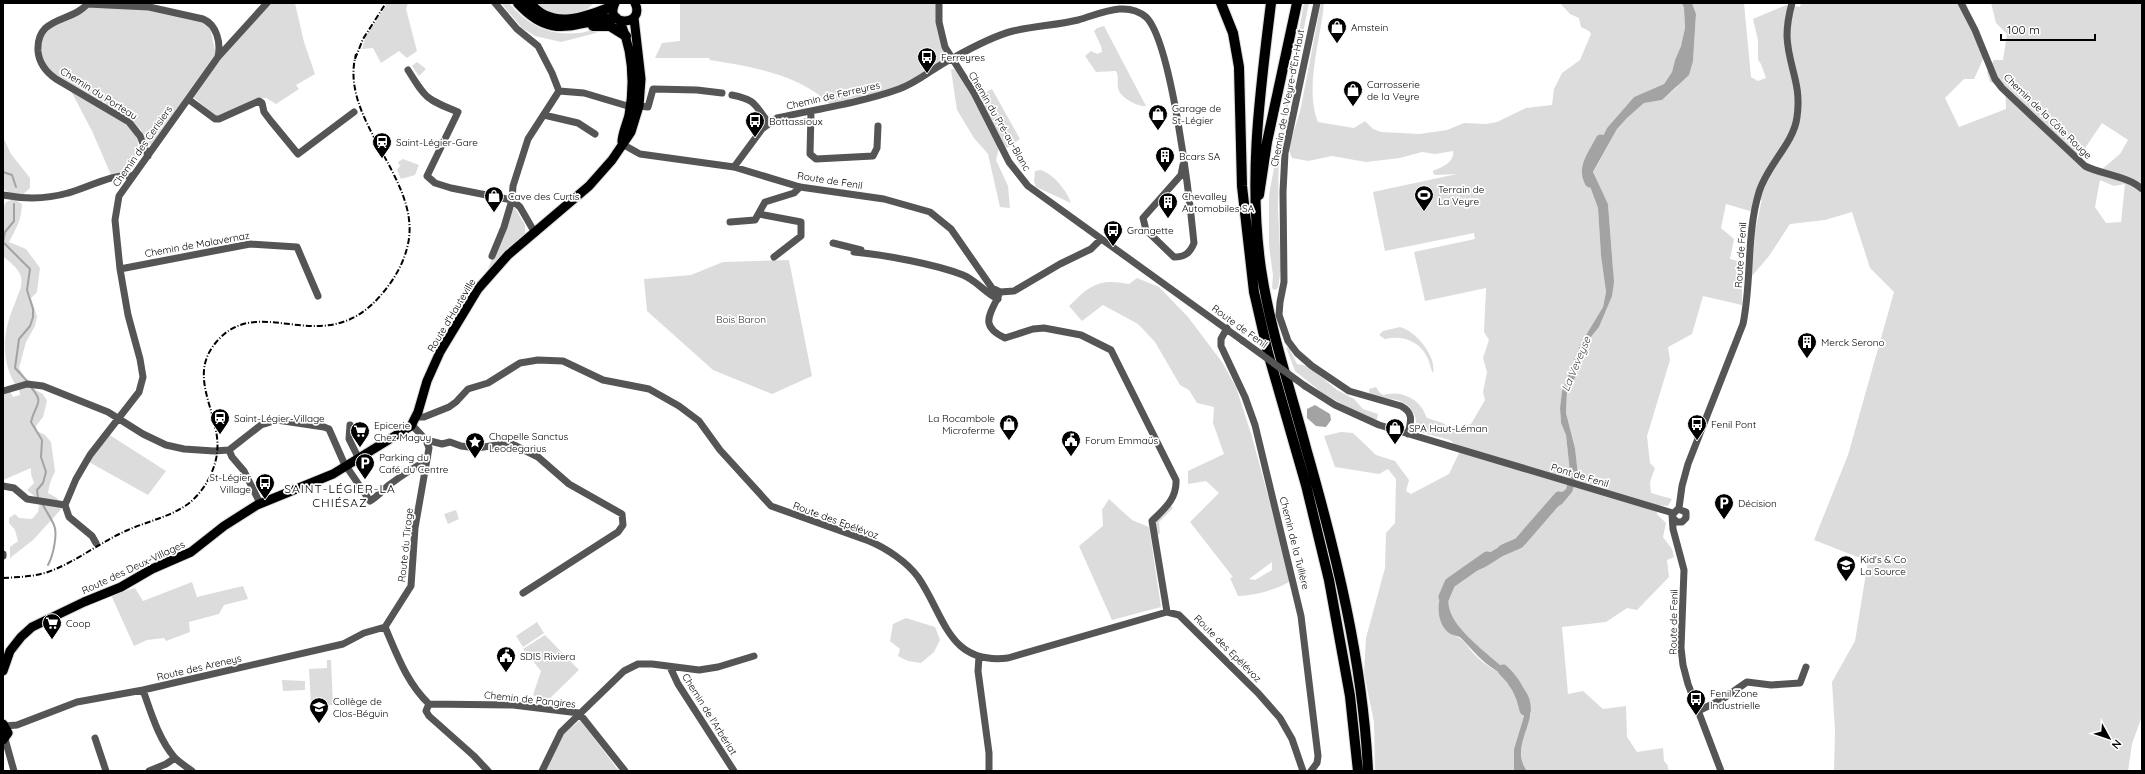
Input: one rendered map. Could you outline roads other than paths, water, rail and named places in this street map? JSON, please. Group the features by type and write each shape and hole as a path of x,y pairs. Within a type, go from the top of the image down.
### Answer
{"highway":[{"path":"518,3 528,13 544,23 560,26 580,21 618,19"},
{"path":"530,3 539,12 551,18 610,26 626,36"},
{"path":"580,21 600,3"},
{"path":"1221,3 1233,33 1239,67 1240,154 1245,222 1257,308 1306,485 1333,600 1352,706 1358,771"},
{"path":"1245,222 1250,121 1264,3"},
{"path":"1271,3 1255,150 1254,186 1261,268 1270,316 1316,482 1342,591 1361,694 1368,771"},
{"path":"1257,229 1267,142 1297,3"},
{"path":"580,21 614,4"}],"main road":[{"path":"622,144 635,106 641,67 638,39 634,26 634,18 637,11 635,3"},
{"path":"614,4 613,12 626,36 633,67 635,106"},
{"path":"618,19 627,21 634,18"},
{"name":"Route d'Hauteville","path":"414,421 431,371 469,302 492,272 589,186 609,164 622,144"},
{"name":"Route des Deux-Villages","path":"3,671 6,653 32,628 84,602 121,586 158,566 191,552 224,526 260,503 333,474 358,457 398,436 414,421"}],"street":[{"name":"Chemin du Porteau","path":"148,156 140,136 129,122 56,79 46,70 40,59 39,43 46,28 53,22 81,9 87,3 149,7 208,21 217,33 219,50 218,57"},
{"name":"Chemin des Cerisiers","path":"65,505 76,479 90,456 139,392 143,377 140,359 128,315 120,269 116,211 120,196 218,57 267,3"},
{"path":"492,256 504,227 512,200 513,186 528,139 558,91 553,76 538,46 517,29 495,3"},
{"name":"Chemin du Pré-au-Blanc","path":"939,3 940,32 952,58 974,94 1017,174 1028,186 1101,239"},
{"name":"Chemin de la Veyre-d'En-Haut","path":"1317,3 1285,153 1282,192 1284,282 1279,315 1284,332 1292,347 1318,370 1349,392 1401,406 1408,410 1411,417 1408,434"},
{"name":"Route de Fenil","path":"1679,508 1682,486 1688,464 1743,324 1747,305 1748,254 1758,193 1763,180 1793,131 1797,119 1800,98 1787,37 1792,3"},
{"name":"Chemin de la Côte Rouge","path":"1961,3 1975,30 1994,80 2085,166 2100,173 2128,180 2142,189"},
{"name":"Chemin de Ferreyres","path":"734,167 762,129 777,118 811,112 900,89 952,58 1012,32 1078,20 1112,8 1132,9 1145,16 1152,23 1162,52 1180,131 1194,242 1191,251 1182,257 1174,257 1146,230 1143,218 1181,175 1184,165"},
{"path":"408,70 423,94 430,100 458,112 427,176 435,183 451,188 512,200 520,207 535,233"},
{"path":"558,91 588,94 635,106 648,107 653,89 697,90 722,93"},
{"path":"732,95 749,99 756,104 769,123"},
{"path":"188,98 215,119 219,119 259,101 262,103 264,112 298,154 354,112"},
{"path":"811,112 810,154 816,159 874,156 877,148 878,126"},
{"path":"544,115 578,123 595,134"},
{"name":"Route de Fenil","path":"622,144 640,154 734,167 800,187 884,199 930,212 951,229 999,296"},
{"path":"3,195 19,198 66,194 118,176 133,176"},
{"path":"730,222 754,220 759,214 759,209 765,202 794,193 800,187"},
{"path":"759,214 801,222 801,236 774,257"},
{"path":"833,243 964,275 989,295 999,296 1023,287 1060,264 1091,249 1101,239"},
{"name":"Route de Fenil","path":"1101,239 1227,328 1305,386 1335,405 1364,419 1482,457"},
{"name":"Chemin de Malavernaz","path":"120,269 250,244 298,247 318,296"},
{"path":"854,252 873,254"},
{"path":"999,296 990,314 989,325 994,333 1005,338 1033,329 1044,328 1081,335 1111,350 1176,480 1176,487 1171,502 1152,521 1167,612"},
{"name":"Chemin de la Tuilière","path":"1227,328 1221,339 1221,346 1242,391 1255,425 1300,610 1318,756 1317,763 1311,771"},
{"name":"Route des Epélévoz","path":"414,421 449,407 469,388 488,383 520,363 535,360 563,361 603,380 649,390 679,406 696,418 720,450 734,463 761,497 771,506 874,543 904,564 919,578 952,639 962,648 979,658 1008,658 1167,612 1184,618 1272,709 1285,725 1292,739 1303,771"},
{"path":"3,391 23,385 35,384 120,418 143,434 166,445 184,449 214,451 229,450 262,425 277,420 329,429 346,465 370,501 382,494 387,487 410,469 426,461"},
{"path":"414,421 426,440 442,444 450,442 461,446 476,448 510,443 538,457 569,484 622,514 623,525 618,532 523,593"},
{"path":"350,425 349,440 358,457"},
{"name":"Route du Tirage","path":"385,627 411,586 415,535 429,448 426,440"},
{"path":"229,450 232,457 244,471 260,503"},
{"name":"Pont de Fenil","path":"1482,457 1660,510 1673,516"},
{"path":"3,486 14,488 27,499 65,505 69,517 76,525 92,536 96,543"},
{"path":"1679,508 1684,510 1686,518 1682,522 1676,522 1673,516 1679,508"},
{"name":"Route de Fenil","path":"1673,516 1673,529 1684,570 1681,648 1688,684 1721,771"},
{"name":"Route de Fenil","path":"1677,540 1678,531 1682,522"},
{"path":"385,627 402,666 418,694 429,704 426,711 431,720 474,756 488,771"},
{"name":"Route des Areneys","path":"5,733 17,725 77,702 143,690 343,644 364,634 385,627"},
{"name":"Chemin de l'Arbériat","path":"542,771 561,732 624,671 638,664 699,670 718,667 754,656"},
{"path":"979,658 978,671 989,753 989,771"},
{"name":"Chemin de l'Arbériat","path":"670,667 678,684 734,771"},
{"path":"1698,711 1721,700 1747,682 1771,685 1800,683 1806,667"},
{"path":"143,690 156,727 175,758 192,771"},
{"name":"Chemin de Pangires","path":"429,704 513,705 579,713 625,771"},
{"path":"5,733 14,771"},
{"path":"95,738 106,771"},
{"path":"149,771 166,764 175,758"}],"water":[{"path":"1682,3 1692,3 1696,14 1693,61 1689,75 1662,100 1644,103 1627,118 1617,129 1593,172 1608,204 1614,282 1612,296 1599,327 1590,338 1581,356 1576,376 1567,391 1566,413 1575,448 1578,474 1572,492 1562,504 1553,509 1550,507 1554,498 1566,489 1570,473 1566,435 1561,423 1560,408 1562,391 1580,345 1603,307 1606,292 1601,256 1598,208 1586,171 1607,128 1634,97 1664,84 1672,72 1681,46 1685,28 1684,8"},
{"path":"1315,405 1330,414 1331,420 1326,427 1316,426 1307,418 1307,409"},
{"path":"1516,543 1517,546 1494,561 1458,580 1455,583 1448,599 1451,614 1461,629 1475,644 1521,685 1529,698 1531,707 1530,716 1521,753 1522,762 1527,771 1514,771 1514,749 1524,716 1523,700 1512,678 1496,671 1479,657 1461,638 1449,633 1442,624 1439,613 1439,601 1443,590 1448,583 1497,548"}],"waterway":[{"name":"La Veveyse","path":"1590,182 1587,171 1588,166 1592,155 1601,140"},
{"path":"3,172 12,175 16,187"},
{"path":"14,204 14,221 5,232 3,242 30,269 27,290 33,309 33,317 30,326 19,339 15,368 28,382"},
{"path":"30,386 35,392 38,400 38,404 31,422 42,440 41,457 46,472 43,483 37,490 38,497"},
{"name":"La Veveyse","path":"1503,550 1519,543 1559,497"},
{"path":"43,505 53,522 55,529 52,556 48,565"},
{"name":"La Veveyse","path":"1444,597 1450,583 1487,557"},
{"name":"La Veveyse","path":"1503,670 1517,688 1525,710"}],"railway":[{"path":"355,59 363,39 386,3"},
{"path":"3,578 37,575 58,568 118,535 174,512 188,504 198,495 209,478 216,459 217,443 215,427 204,382 204,367 209,353 220,338 237,326 255,322 275,322 317,326 338,323 360,314 381,295 390,283 398,271 406,251 408,244 409,220 403,196 393,173 368,126 358,102 354,78 356,54"}],"place":[{"name":"Amstein","path":"1337,44"},
{"name":"Ferreyres","path":"927,74"},
{"name":"Carrosserie de la Veyre","path":"1353,107"},
{"name":"Garage de St-Légier","path":"1158,131"},
{"name":"Bottassioux","path":"755,138"},
{"name":"Saint-Légier-Gare","path":"382,159"},
{"name":"Bcars SA","path":"1165,173"},
{"name":"Terrain de La Veyre","path":"1424,212"},
{"name":"Cave des Curtis","path":"494,213"},
{"name":"Chevalley Automobiles SA","path":"1168,219"},
{"name":"Grangette","path":"1113,247"},
{"name":"Merck Serono","path":"1807,359"},
{"name":"Saint-Légier-Village","path":"220,435"},
{"name":"La Rocambole Microferme","path":"1009,441"},
{"name":"Fenil Pont","path":"1697,441"},
{"name":"SPA Haut-Léman","path":"1395,445"},
{"name":"Epicerie Chez Maguy","path":"360,448"},
{"name":"Forum Emmaüs","path":"1071,457"},
{"name":"Chapelle Sanctus Leodegarius","path":"475,459"},
{"name":"Parking du Café du Centre","path":"365,480"},
{"name":"St-Légier Village","path":"265,500"},
{"name":"Décision","path":"1724,520"},
{"name":"Kid's & Co La Source","path":"1846,582"},
{"name":"Coop","path":"52,640"},
{"name":"SDIS Riviera","path":"506,673"},
{"name":"Fenil Zone Industrielle","path":"1696,716"},
{"name":"Collège de Clos-Béguin","path":"319,724"}],"district":[{"name":"SAINT-LÉGIER-LA CHIÉSAZ","path":"340,496"}],"park label":[{"name":"Bois Baron","path":"741,319"}]}
